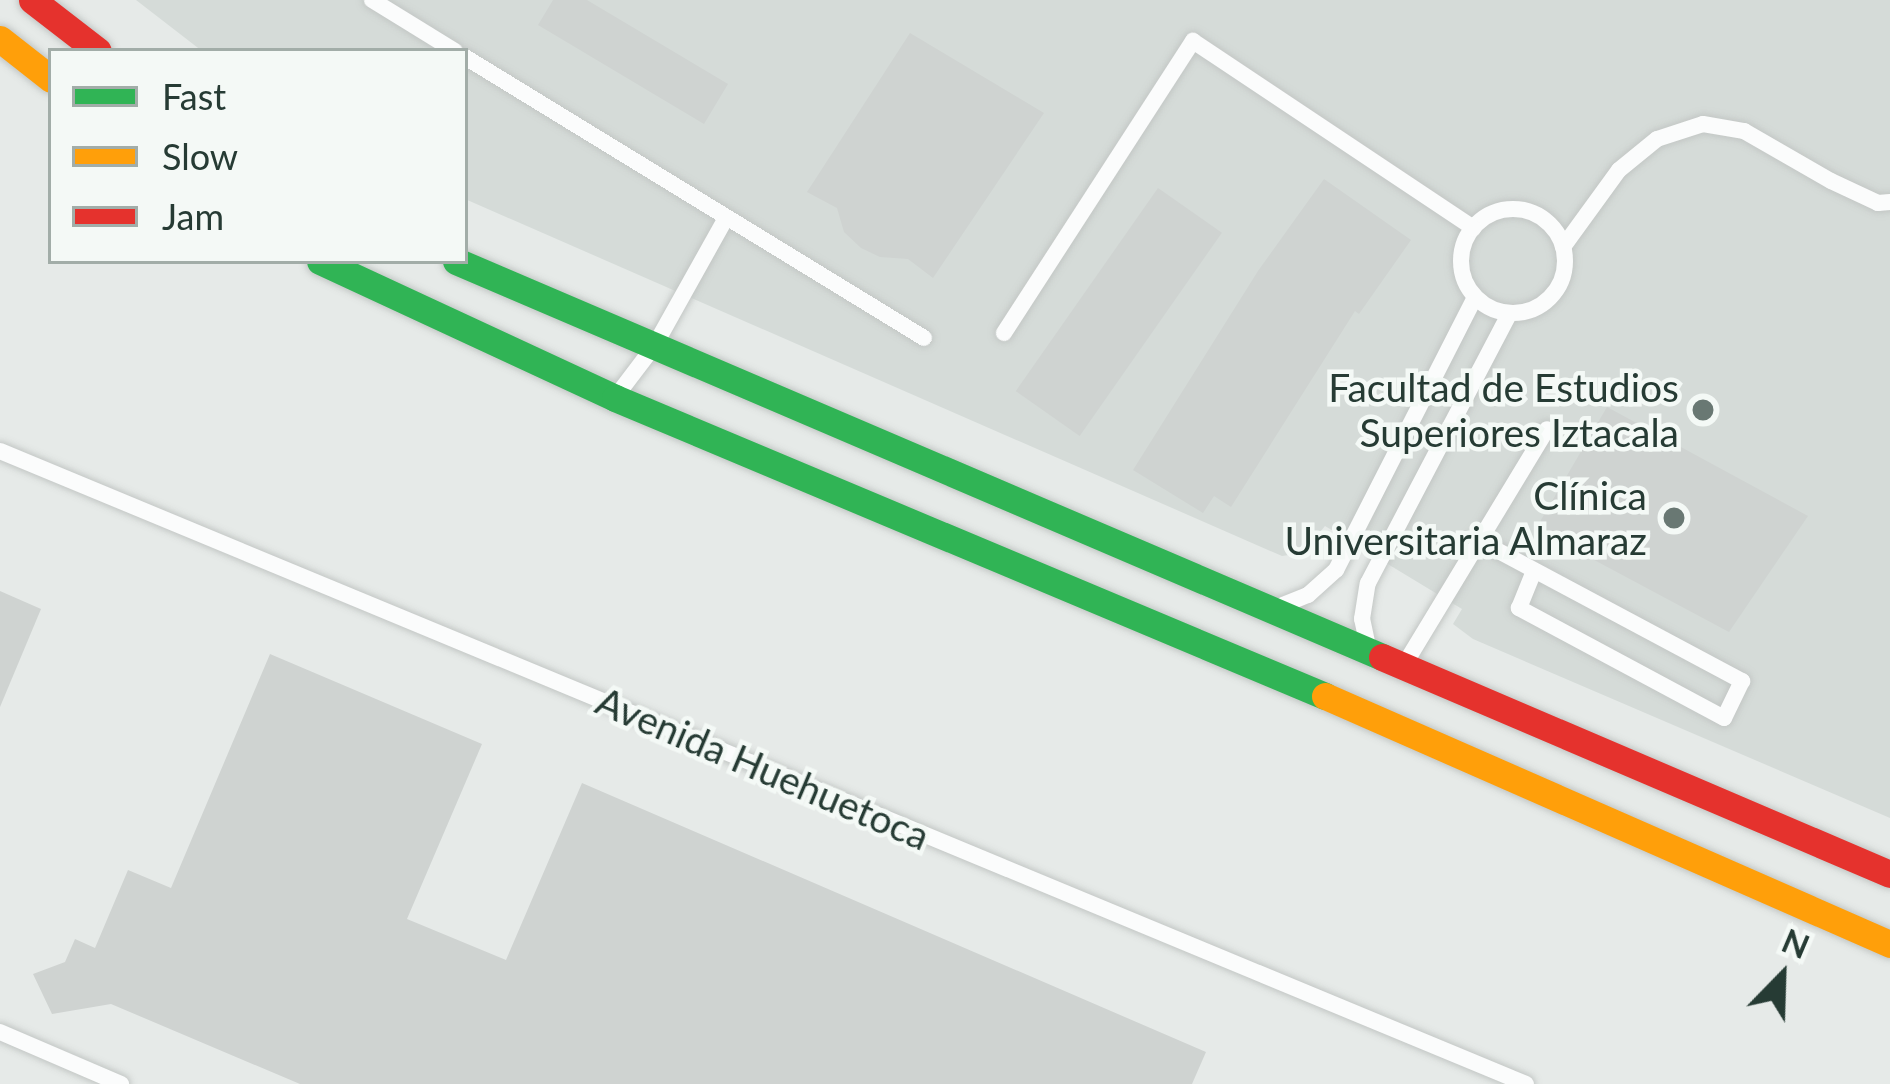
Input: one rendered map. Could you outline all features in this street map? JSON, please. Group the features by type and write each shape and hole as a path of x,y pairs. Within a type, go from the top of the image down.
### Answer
{"main road":[{"path":"32,0 94,48"},
{"path":"0,39 48,77"},
{"path":"326,264 615,398 1448,718 1890,874"},
{"path":"463,264 1402,668 1448,718 1890,944"}],"lane":[{"path":"372,0 450,48"},
{"path":"1004,333 1193,41 1473,228"},
{"path":"468,59 924,338"},
{"path":"1563,247 1555,230 1524,210 1487,216 1473,228 1461,263 1475,297 1509,314 1547,302 1559,286 1563,247 1619,170 1657,139 1703,124 1744,130 1831,181 1878,203 1890,202"},
{"path":"615,398 655,346 727,218"},
{"path":"1270,609 1323,584 1360,523 1475,297"},
{"path":"1371,654 1363,601 1509,314"},
{"path":"1402,668 1476,539 1547,429"},
{"name":"Avenida Huehuetoca","path":"0,451 1526,1084"},
{"path":"1360,523 1392,537"},
{"path":"1476,539 1742,681 1724,718 1519,608 1534,571"},
{"path":"0,1032 121,1084"}],"shaded area":[{"path":"136,0 1890,0 1890,818 1473,639 1453,624 1462,609 1325,526 1303,553 1282,556 468,200 468,48 198,48"}],"building":[{"path":"553,0 587,0 728,84 704,124 538,25"},
{"path":"910,33 1044,113 933,278 908,259 880,257 861,248 844,232 837,208 807,192"},
{"path":"1324,179 1411,240 1359,314 1355,311 1231,507 1214,496 1203,513 1133,470 1258,271"},
{"path":"1158,188 1222,233 1080,436 1016,391"},
{"name":"Clínica Universitaria Almaraz","path":"1607,407 1808,516 1729,632 1540,531 1541,520"},
{"path":"0,591 41,609 0,707"},
{"path":"270,654 482,744 407,919 506,960 582,783 1206,1052 1192,1084 300,1084 111,1004 52,1014 33,974 65,962 75,939 95,948 128,870 171,888"}],"traffic: fast":[{"path":"326,264 615,398 1325,696"},
{"path":"463,264 1382,657"}],"traffic: slow":[{"path":"0,39 48,77"},
{"path":"1325,696 1890,944"}],"traffic: jam":[{"path":"32,0 94,48"},
{"path":"1382,657 1890,874"}],"place":[{"name":"Facultad de Estudios Superiores Iztacala","path":"1703,410"},
{"name":"Clínica Universitaria Almaraz","path":"1674,518"}]}
